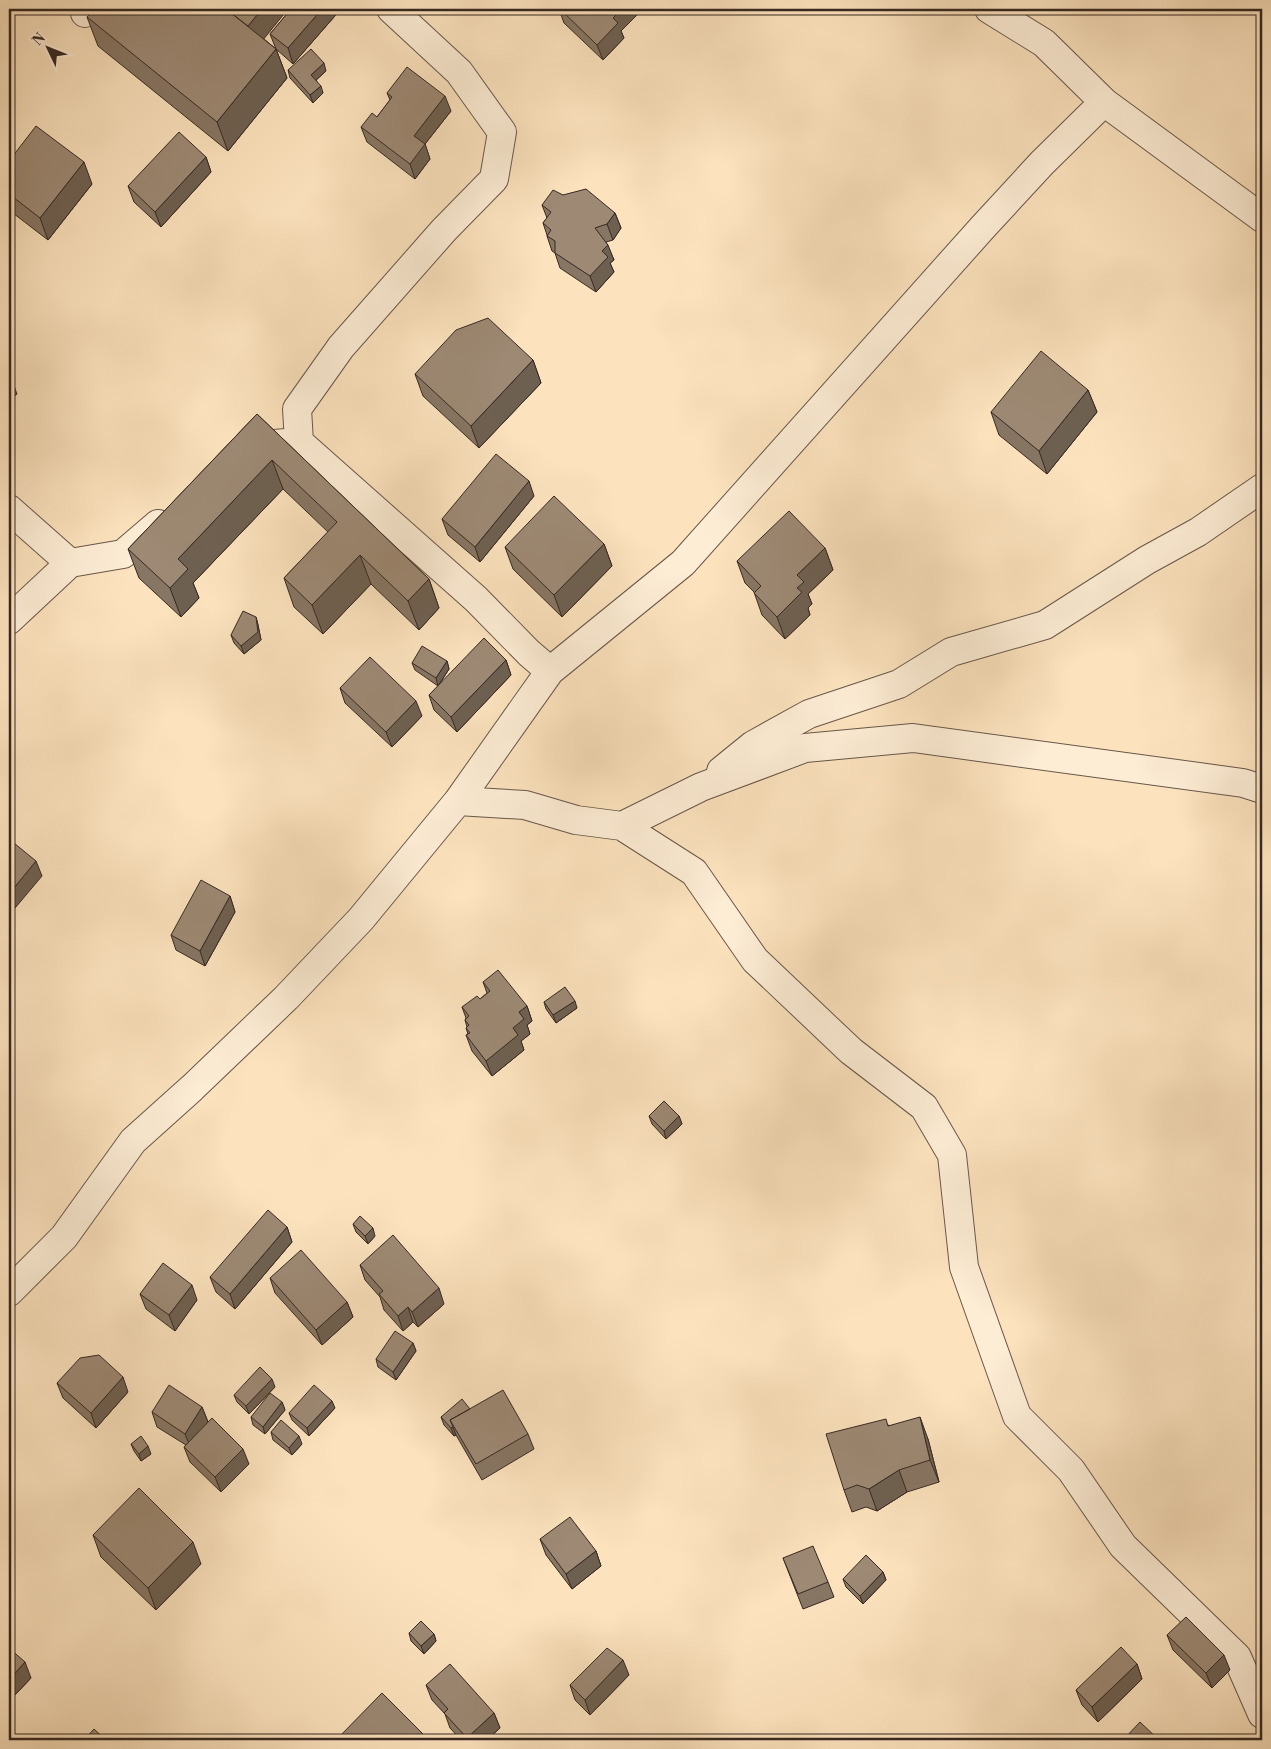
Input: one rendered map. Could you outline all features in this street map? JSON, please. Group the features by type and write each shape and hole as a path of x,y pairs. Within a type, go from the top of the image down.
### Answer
{"street":[{"path":"299,442 297,409 341,347 444,230 494,179 502,132 459,72 391,9"},
{"path":"989,9 1044,43 1104,102 1262,218"},
{"path":"9,1292 64,1237 133,1141 192,1088 286,998 361,919 458,801 550,671 683,563 996,213 1104,102"},
{"path":"228,464 251,444 299,442 476,599 529,653 550,671"},
{"path":"701,787 753,745 809,714 899,684 951,652 1045,625 1147,560 1198,532 1262,488"},
{"path":"9,620 70,563 123,554 176,509"},
{"path":"9,510 70,563"},
{"path":"622,826 701,787 805,748 913,738 1243,783 1262,788"},
{"path":"458,801 525,805 576,820 622,826 694,872 755,960 851,1051 924,1107 952,1155 964,1267 1017,1416 1071,1470 1123,1546 1237,1657 1262,1714"}],"building":[{"path":"94,9 226,9 276,49 217,122 87,17"},
{"path":"226,9 262,9 248,26"},
{"path":"291,9 322,9 288,48 270,34"},
{"path":"560,9 622,9 613,18 618,23 597,45"},
{"path":"311,49 324,63 311,75 321,86 310,95 288,70"},
{"path":"407,67 445,96 414,136 425,144 410,164 361,127 372,113 377,117 392,97 387,93"},
{"path":"36,126 84,162 40,218 9,194 9,161"},
{"path":"179,132 206,157 155,212 128,186"},
{"path":"586,189 615,213 607,224 595,228 608,245 602,251 608,257 590,276 555,253 555,241 547,236 551,230 543,223 551,212 542,205 553,190 563,195"},
{"path":"488,318 533,360 471,426 415,374 456,330"},
{"path":"1041,351 1088,390 1039,451 991,412"},
{"path":"257,414 429,579 408,601 360,555 312,605 284,578 337,522 272,460 178,559 188,569 170,588 128,549"},
{"path":"496,454 529,481 475,547 442,519"},
{"path":"554,496 604,544 554,595 505,547"},
{"path":"789,511 825,548 797,575 804,582 797,588 802,592 777,617 754,593 761,586 737,561"},
{"path":"243,611 256,617 258,632 241,646 231,635"},
{"path":"484,638 506,660 451,717 429,695"},
{"path":"422,646 447,661 436,678 412,663"},
{"path":"370,657 416,701 386,732 340,688"},
{"path":"9,839 36,861 9,894"},
{"path":"201,880 230,896 200,951 171,935"},
{"path":"498,970 527,1006 519,1012 524,1019 513,1028 518,1035 486,1061 466,1035 470,1033 466,1028 469,1025 465,1020 469,1016 462,1007 477,996 480,999 490,991 483,982"},
{"path":"565,987 575,1001 553,1015 544,1002"},
{"path":"664,1101 679,1116 664,1131 649,1116"},
{"path":"268,1210 287,1227 230,1294 210,1277"},
{"path":"360,1216 373,1228 365,1236 353,1224"},
{"path":"393,1235 439,1288 412,1312 408,1307 398,1316 379,1294 383,1291 360,1265"},
{"path":"301,1250 347,1302 316,1330 270,1278"},
{"path":"163,1263 192,1285 169,1315 140,1294"},
{"path":"395,1331 413,1343 393,1372 376,1359"},
{"path":"99,1355 123,1377 91,1413 57,1383 80,1358"},
{"path":"260,1367 272,1379 246,1406 234,1395"},
{"path":"169,1385 202,1407 185,1434 152,1412"},
{"path":"314,1385 332,1401 307,1428 289,1413"},
{"path":"503,1390 528,1434 476,1464 450,1420"},
{"path":"270,1393 282,1402 263,1427 251,1417"},
{"path":"462,1399 470,1409 450,1420 453,1427 451,1428 441,1417"},
{"path":"920,1417 930,1460 899,1470 869,1489 857,1485 844,1490 826,1434 886,1419 888,1426"},
{"path":"212,1418 243,1449 215,1477 184,1447"},
{"path":"281,1420 299,1436 289,1448 271,1432"},
{"path":"141,1436 148,1446 139,1454 131,1444"},
{"path":"139,1488 193,1542 148,1588 93,1535"},
{"path":"570,1517 596,1551 566,1574 540,1539"},
{"path":"813,1546 828,1582 798,1594 783,1558"},
{"path":"866,1555 883,1572 860,1596 843,1579"},
{"path":"1186,1617 1224,1655 1206,1673 1167,1635"},
{"path":"421,1621 434,1634 421,1646 409,1633"},
{"path":"1121,1647 1137,1664 1092,1707 1076,1690"},
{"path":"9,1648 25,1662 9,1680"},
{"path":"607,1648 623,1660 585,1700 570,1685"},
{"path":"450,1664 494,1713 467,1738 444,1713 448,1709 426,1685"},
{"path":"382,1693 429,1740 340,1740 338,1738"},
{"path":"1140,1722 1159,1740 1123,1740"},
{"path":"94,1729 106,1740 84,1740"}]}
